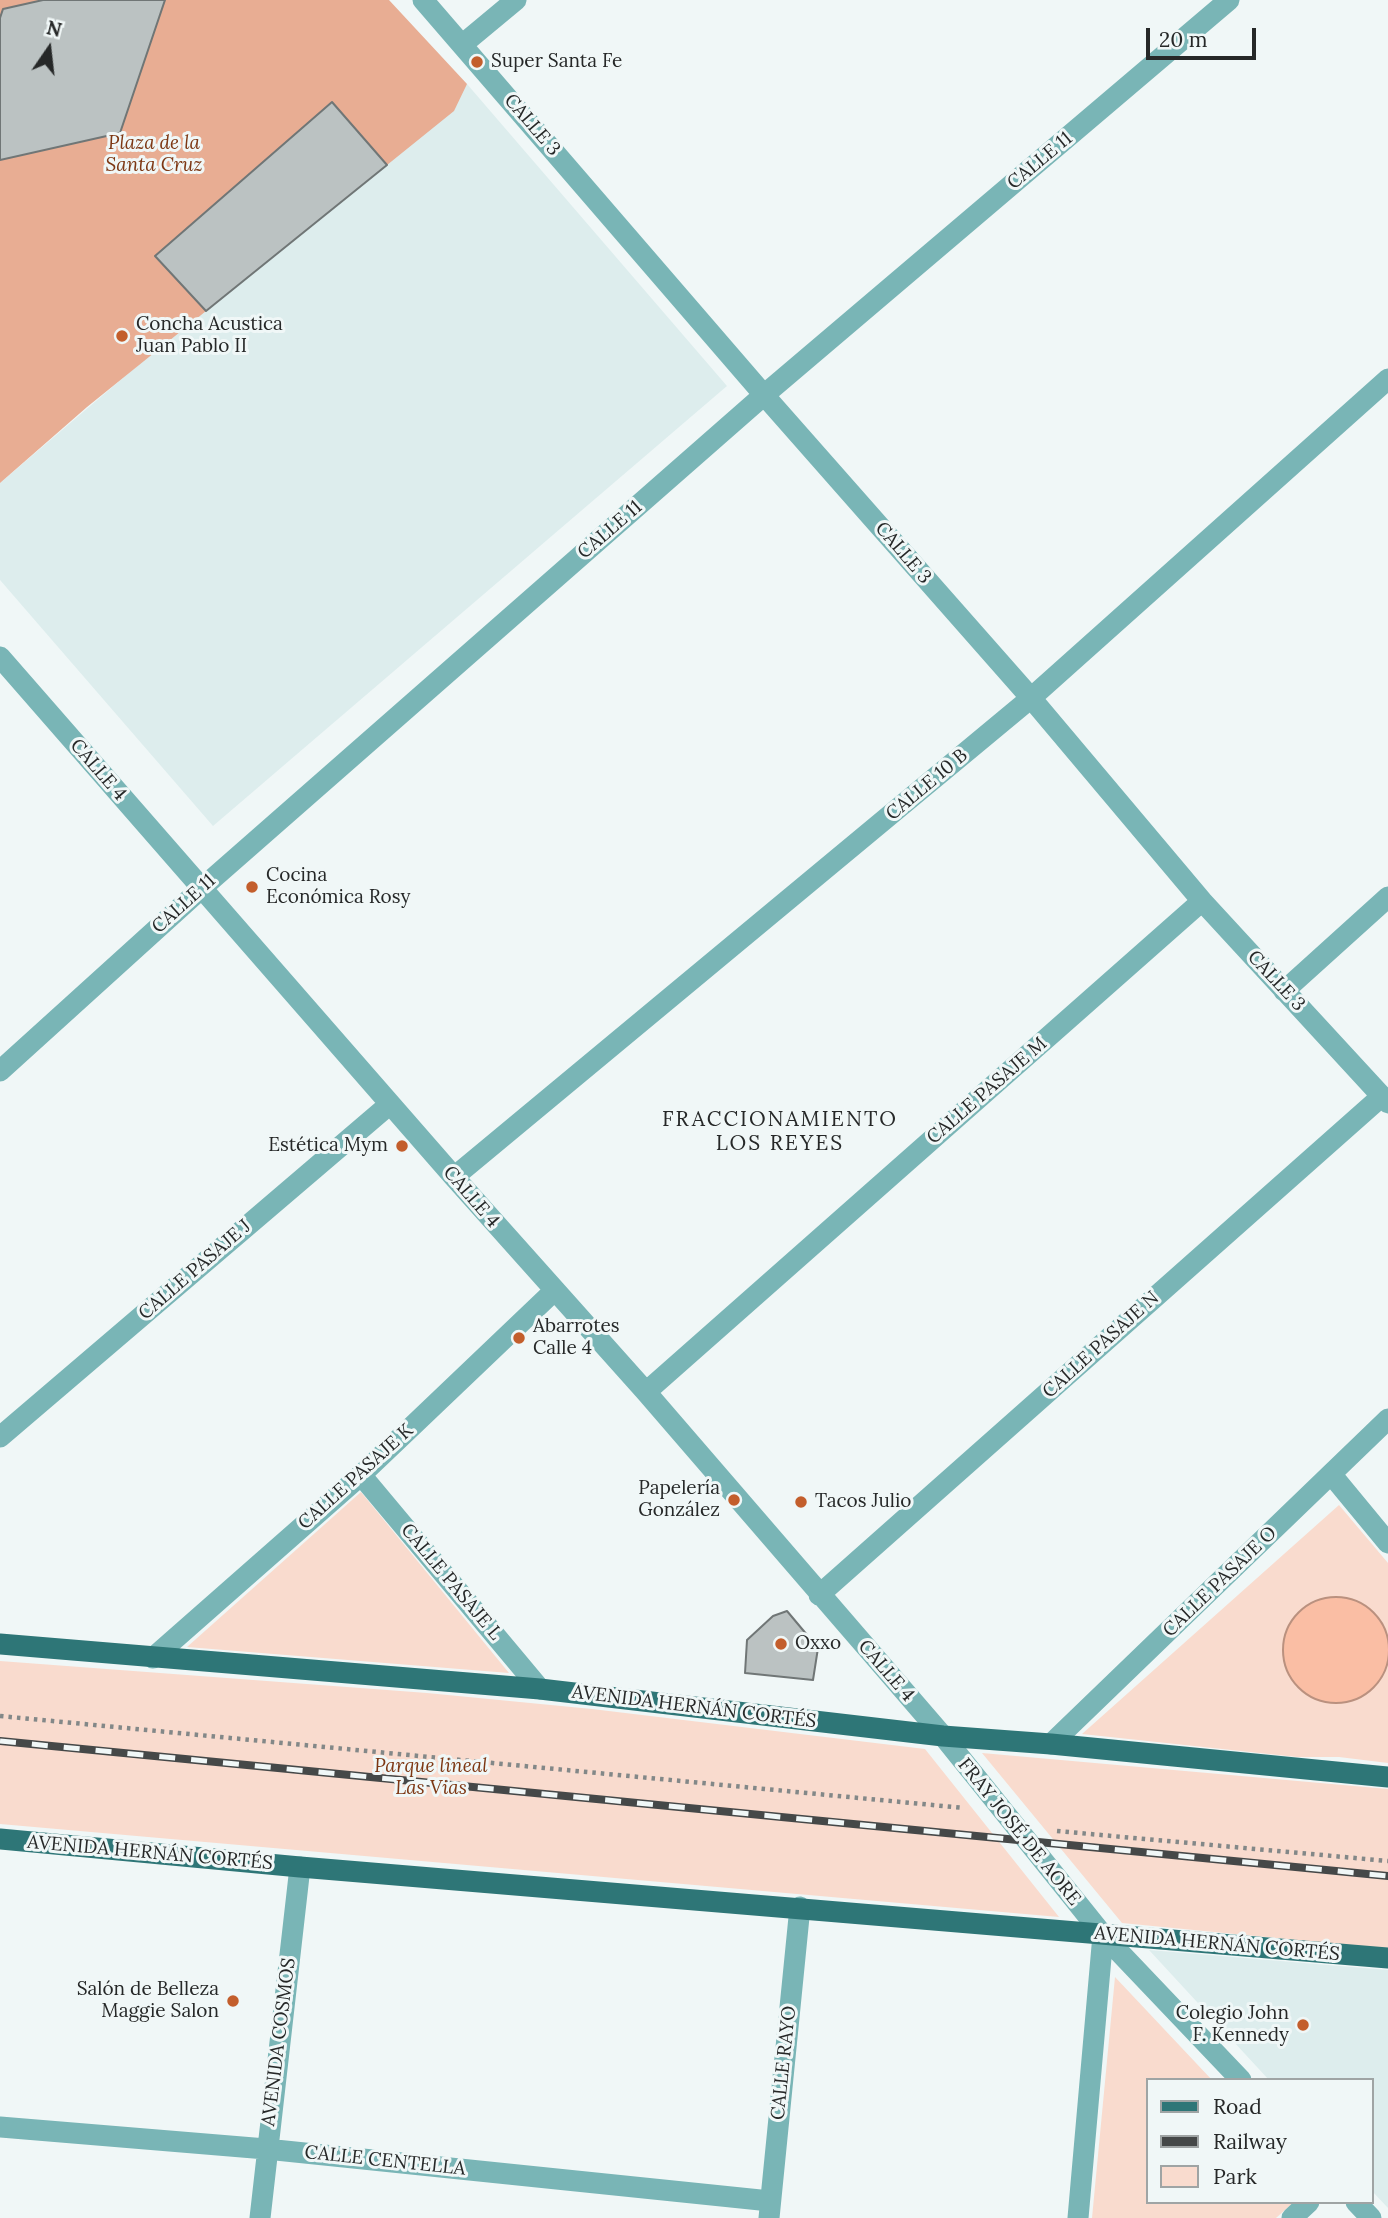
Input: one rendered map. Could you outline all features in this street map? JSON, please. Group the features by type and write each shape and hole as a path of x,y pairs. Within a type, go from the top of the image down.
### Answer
{"main road":[{"name":"AVENIDA HERNÁN CORTÉS","path":"0,1644 540,1689 943,1736 1388,1777"},
{"name":"AVENIDA HERNÁN CORTÉS","path":"0,1839 300,1867 1388,1958"}],"street":[{"name":"CALLE 3","path":"423,0 764,395 1031,698 1202,901 1385,1099"},
{"path":"463,44 516,0"},
{"name":"CALLE 11","path":"0,1071 202,888 764,395 1229,0"},
{"name":"CALLE 10 B","path":"454,1177 1031,698 1388,379"},
{"name":"CALLE 4","path":"0,657 554,1291 646,1392 943,1736"},
{"path":"1284,991 1388,897"},
{"name":"CALLE PASAJE M","path":"646,1392 1202,901"},
{"name":"CALLE PASAJE N","path":"819,1595 1385,1099"},
{"name":"CALLE PASAJE J","path":"0,1437 390,1104"},
{"name":"CALLE PASAJE K","path":"153,1658 361,1475 554,1291"},
{"name":"CALLE PASAJE O","path":"1051,1744 1388,1419"},
{"path":"1331,1474 1388,1542"},
{"name":"CALLE PASAJE L","path":"361,1475 540,1689"},
{"name":"FRAY JOSÉ DE AORE","path":"943,1736 1103,1935 1239,2078"},
{"name":"AVENIDA COSMOS","path":"260,2218 300,1867"},
{"name":"CALLE RAYO","path":"769,2209 800,1908"},
{"path":"1078,2218 1103,1935"},
{"name":"CALLE CENTELLA","path":"0,2127 266,2149 769,2209"},
{"path":"1292,2218 1307,2204"},
{"path":"1358,2204 1371,2218"}],"path":[{"path":"0,1716 972,1808 1008,1819"},
{"path":"1057,1830 1388,1861"}],"shaded area":[{"path":"467,84 727,386 213,826 0,580 0,483"},
{"path":"1336,1597 1356,1601 1373,1613 1385,1630 1389,1650 1385,1670 1373,1687 1356,1699 1336,1703 1316,1699 1299,1687 1287,1670 1283,1650 1287,1630 1299,1613 1316,1601"},
{"name":"Colegio John F. Kennedy","path":"1149,1950 1388,1970 1388,2208 1374,2193 1374,2078 1267,2078"}],"green space":[{"name":"Plaza de la Santa Cruz","path":"0,0 389,0 467,84 454,111 87,407 0,483"},
{"path":"361,1492 509,1673 187,1647"},
{"path":"1339,1505 1388,1563 1388,1763 1339,1757 1297,1757 1082,1734"},
{"name":"Parque lineal Las Vias","path":"0,1661 427,1693 592,1709 925,1749 1059,1917 0,1824"},
{"path":"982,1753 1388,1789 1388,1949 1122,1923"},
{"path":"1115,1977 1210,2078 1146,2078 1146,2204 1292,2204 1276,2218 1092,2218"}],"building":[{"path":"43,0 165,0 120,133 0,160 0,18 3,9"},
{"path":"332,102 387,165 206,311 155,256"},
{"name":"Oxxo","path":"787,1611 818,1648 813,1680 745,1673 747,1640 773,1616"}],"railway":[{"path":"0,1741 1388,1876"}],"place":[{"name":"Super Santa Fe","path":"477,62"},
{"name":"Concha Acustica Juan Pablo II","path":"122,336"},
{"name":"Cocina Económica Rosy","path":"252,887"},
{"name":"Estética Mym","path":"402,1146"},
{"name":"Abarrotes Calle 4","path":"519,1338"},
{"name":"Papelería González","path":"734,1500"},
{"name":"Tacos Julio","path":"801,1502"},
{"name":"Oxxo","path":"781,1644"},
{"name":"Salón de Belleza Maggie Salon","path":"233,2001"},
{"name":"Colegio John F. Kennedy","path":"1303,2025"}],"district":[{"name":"FRACCIONAMIENTO LOS REYES","path":"780,1132"}]}
